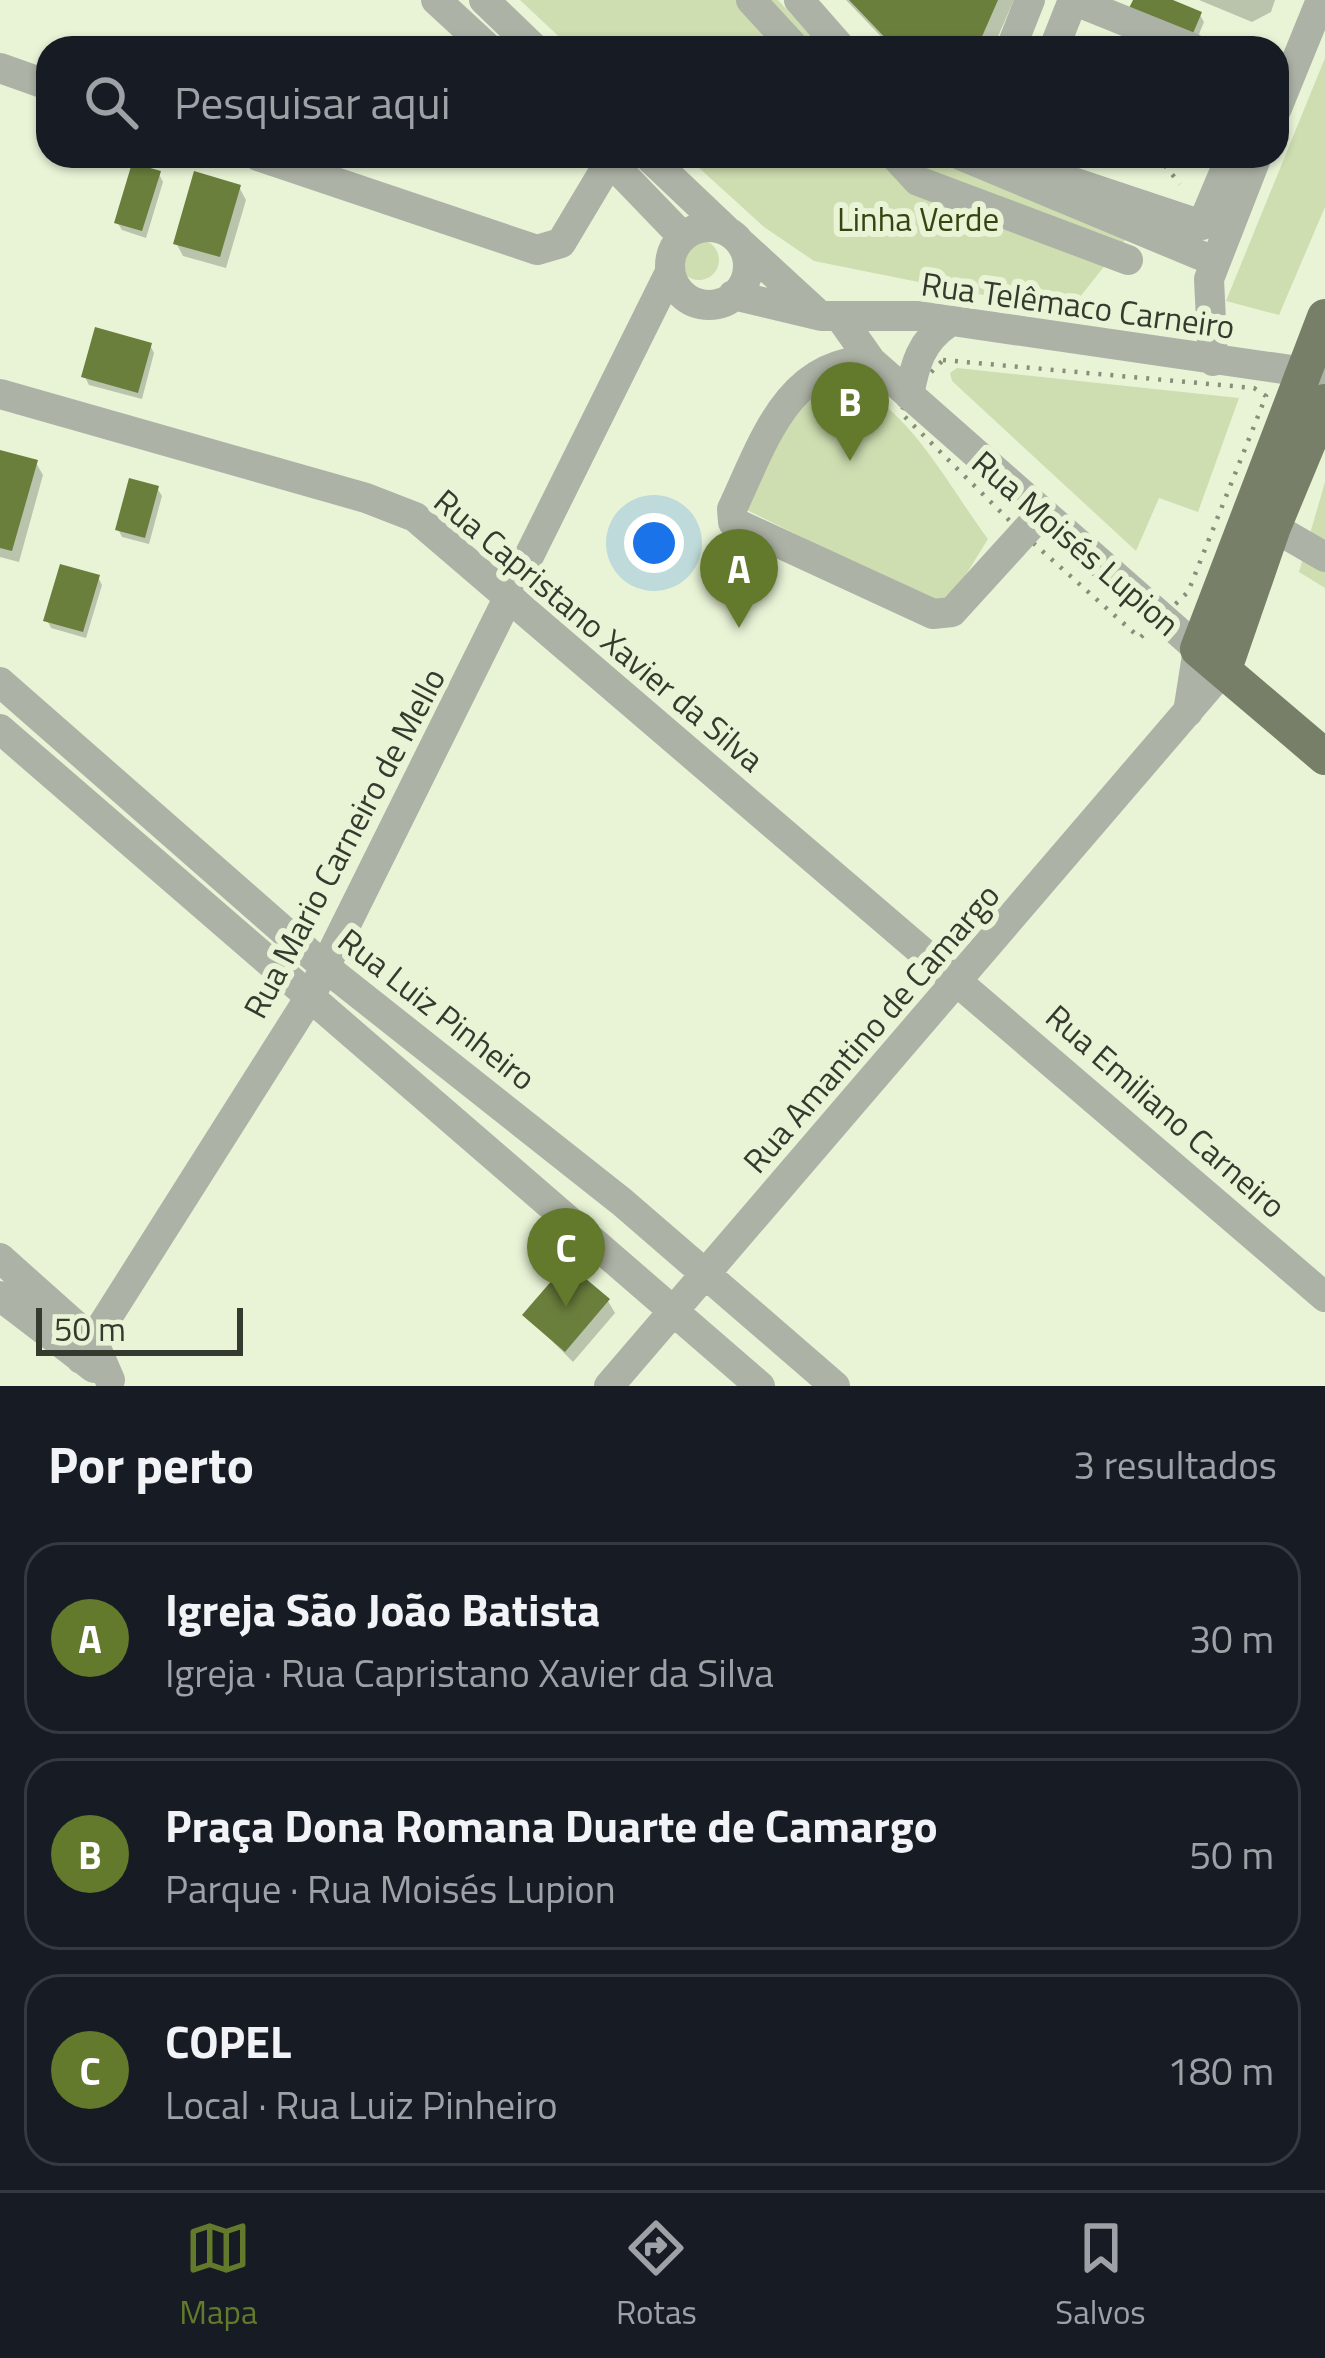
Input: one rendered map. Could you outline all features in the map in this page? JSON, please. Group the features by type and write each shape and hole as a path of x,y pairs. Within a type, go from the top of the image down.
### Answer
{"main road":[{"path":"1211,659 1268,512 1314,373 1325,317"},
{"path":"1268,512 1313,460 1325,402"},
{"name":"Rua Moisés Lupion","path":"1211,659 1325,757"}],"street":[{"path":"436,0 475,36"},
{"path":"484,0 522,36"},
{"path":"751,0 784,36"},
{"path":"799,0 830,36"},
{"path":"1015,36 1030,0"},
{"path":"1289,79 1321,0"},
{"path":"1059,36 1073,1 1162,36"},
{"path":"0,68 36,81"},
{"path":"294,168 537,250 561,243 602,168"},
{"path":"616,168 682,237"},
{"name":"Rua Moisés Lupion","path":"661,168 830,317 1032,523 1211,659"},
{"path":"906,168 918,181 1128,260"},
{"path":"993,168 1214,261"},
{"path":"1031,168 1202,225 1226,168"},
{"path":"1213,361 1209,308 1214,261 1252,168"},
{"path":"702,304 680,292 670,272 682,237 696,229 735,238 748,274 733,295"},
{"name":"Rua Mario Carneiro de Mello","path":"87,1350 310,997 670,272"},
{"path":"637,342 702,304 733,295 830,317"},
{"name":"Rua Telêmaco Carneiro","path":"830,317 918,316 1314,373"},
{"path":"909,395 920,353 931,334 948,322"},
{"path":"871,361 848,361 820,372 779,410 731,508 733,521 933,614 952,612 1032,523"},
{"name":"Rua Capristano Xavier da Silva","path":"0,394 366,498 415,517 450,544 508,603 960,981"},
{"path":"1268,512 1325,557"},
{"name":"Rua Amantino de Camargo","path":"609,1386 1187,718 1211,659"},
{"name":"Rua Luiz Pinheiro","path":"0,682 325,968 622,1202 835,1386"},
{"name":"Rua Luiz Pinheiro","path":"0,729 760,1386"},
{"path":"221,921 241,893"},
{"name":"Rua Emiliano Carneiro","path":"960,981 1325,1297"},
{"path":"546,1204 578,1166"},
{"path":"589,1241 622,1202"},
{"path":"0,1258 114,1383"},
{"path":"0,1296 87,1350"}],"path":[{"path":"943,360 1260,390 1266,406 1188,592 1140,638 1032,523 901,413 909,395 943,360"}],"green space":[{"path":"520,0 778,0 811,36 558,36"},
{"path":"1325,58 1325,207 1279,315 1226,301 1280,168 1289,168 1289,146"},
{"name":"Linha Verde","path":"699,168 959,168 1126,239 1068,312 814,261 764,227"},
{"path":"699,240 713,246 719,260 713,274 699,280 685,274 679,260 685,246"},
{"path":"957,368 1239,398 1198,512 1159,498 1136,551 952,381 950,373"},
{"path":"830,377 856,386 901,421 988,539 949,602 937,604 747,510 792,412"},
{"path":"1325,482 1325,588 1299,572"}],"building":[{"path":"849,0 998,0 982,36 884,36"},
{"path":"1133,0 1173,0 1202,12 1192,36 1186,36 1127,12"},
{"path":"130,168 161,171 142,231 114,223"},
{"path":"194,171 241,185 220,257 173,244"},
{"path":"95,327 152,343 138,393 81,377"},
{"path":"0,450 38,460 12,551 0,548"},
{"path":"129,478 159,486 145,538 115,530"},
{"path":"60,564 100,575 83,632 43,621"},
{"path":"567,1263 610,1299 565,1352 522,1315"}],"place":[{"name":"Praça Dona Romana Duarte de Camargo","path":"850,461"},
{"name":"Igreja São João Batista","path":"739,628"},
{"name":"COPEL","path":"566,1307"}]}
